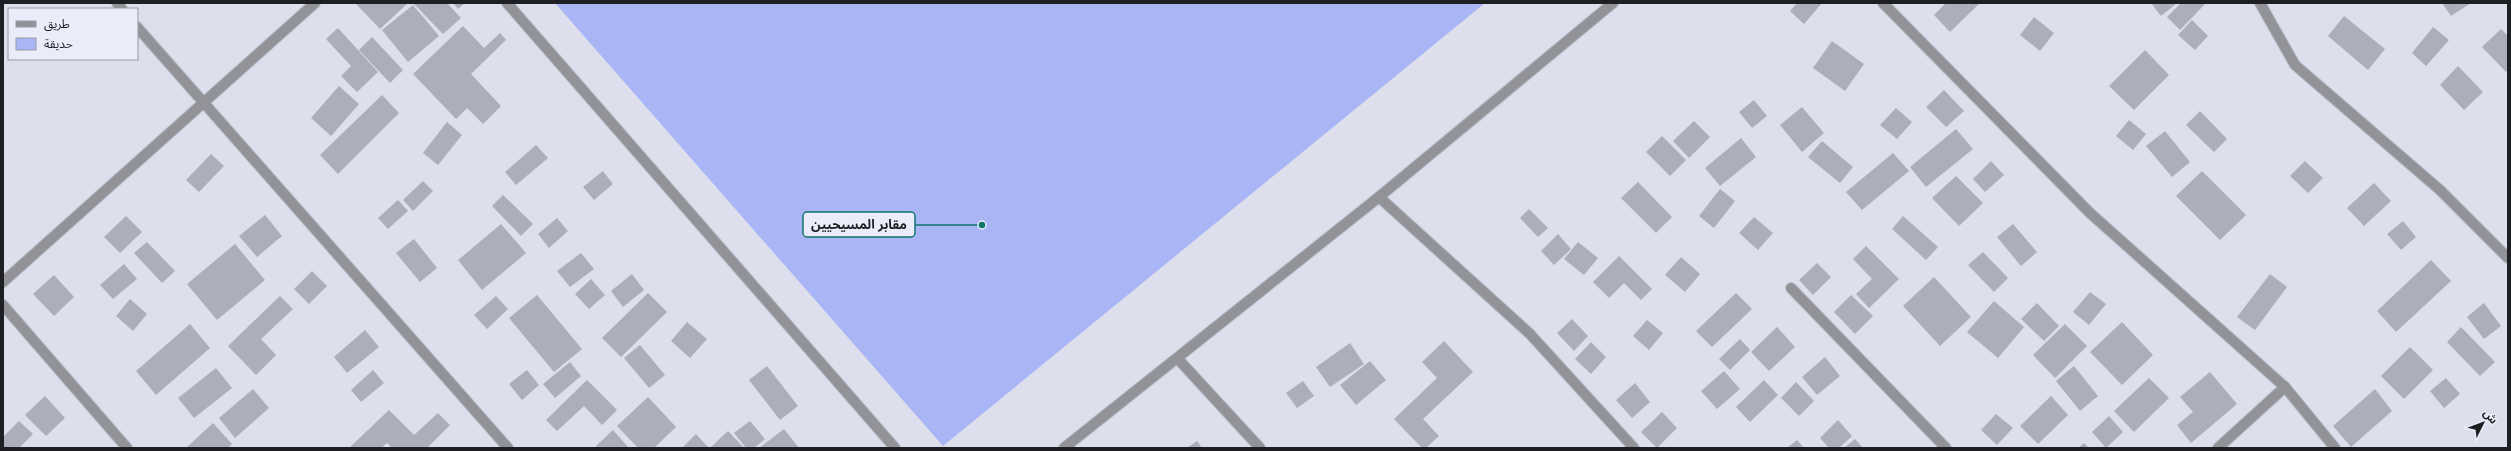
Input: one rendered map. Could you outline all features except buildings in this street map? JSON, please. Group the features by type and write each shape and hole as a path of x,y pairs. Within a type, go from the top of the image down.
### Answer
{"street":[{"path":"3,282 315,3"},
{"path":"507,3 895,448"},
{"path":"1064,448 1178,359 1379,197 1613,3"},
{"path":"1884,3 2090,213 2285,387 2335,448"},
{"path":"2260,3 2295,65 2440,190 2508,258"},
{"path":"138,28 508,448"},
{"path":"1379,197 1530,334 1634,448"},
{"path":"1791,288 1946,448"},
{"path":"3,305 128,448"},
{"path":"1178,359 1260,448"},
{"path":"2218,448 2285,387"}],"green space":[{"path":"555,3 1485,3 943,446"}],"place":[{"name":"مقابر المسيحيين","path":"982,225"}]}
